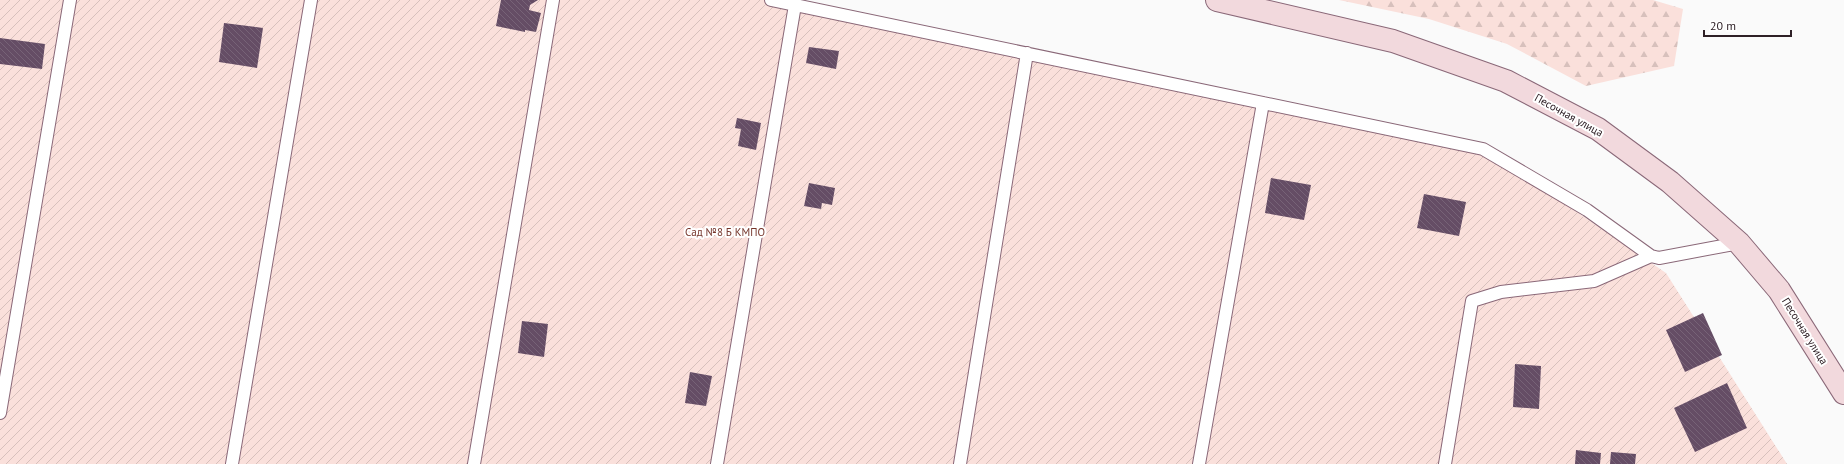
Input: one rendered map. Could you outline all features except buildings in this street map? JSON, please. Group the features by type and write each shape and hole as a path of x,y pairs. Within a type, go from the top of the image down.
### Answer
{"main road":[{"name":"Песочная улица","path":"1217,0 1393,41 1506,81 1598,130 1670,182 1739,243 1780,290 1844,393"}],"lane":[{"path":"0,413 70,0"},
{"path":"232,464 311,0"},
{"path":"474,464 553,0"},
{"path":"771,0 1483,149 1587,210 1651,256 1659,258 1739,243"},
{"path":"717,464 795,5"},
{"path":"960,464 1027,53"},
{"path":"1199,464 1263,103"},
{"path":"1445,464 1472,301 1501,292 1594,281 1651,256"}],"green space":[{"name":"Сад №8 Б КМПО","path":"0,0 787,0 1482,147 1666,273 1787,464 0,464"},
{"path":"1339,0 1653,0 1683,9 1674,66 1586,86 1507,44 1429,19"}]}
